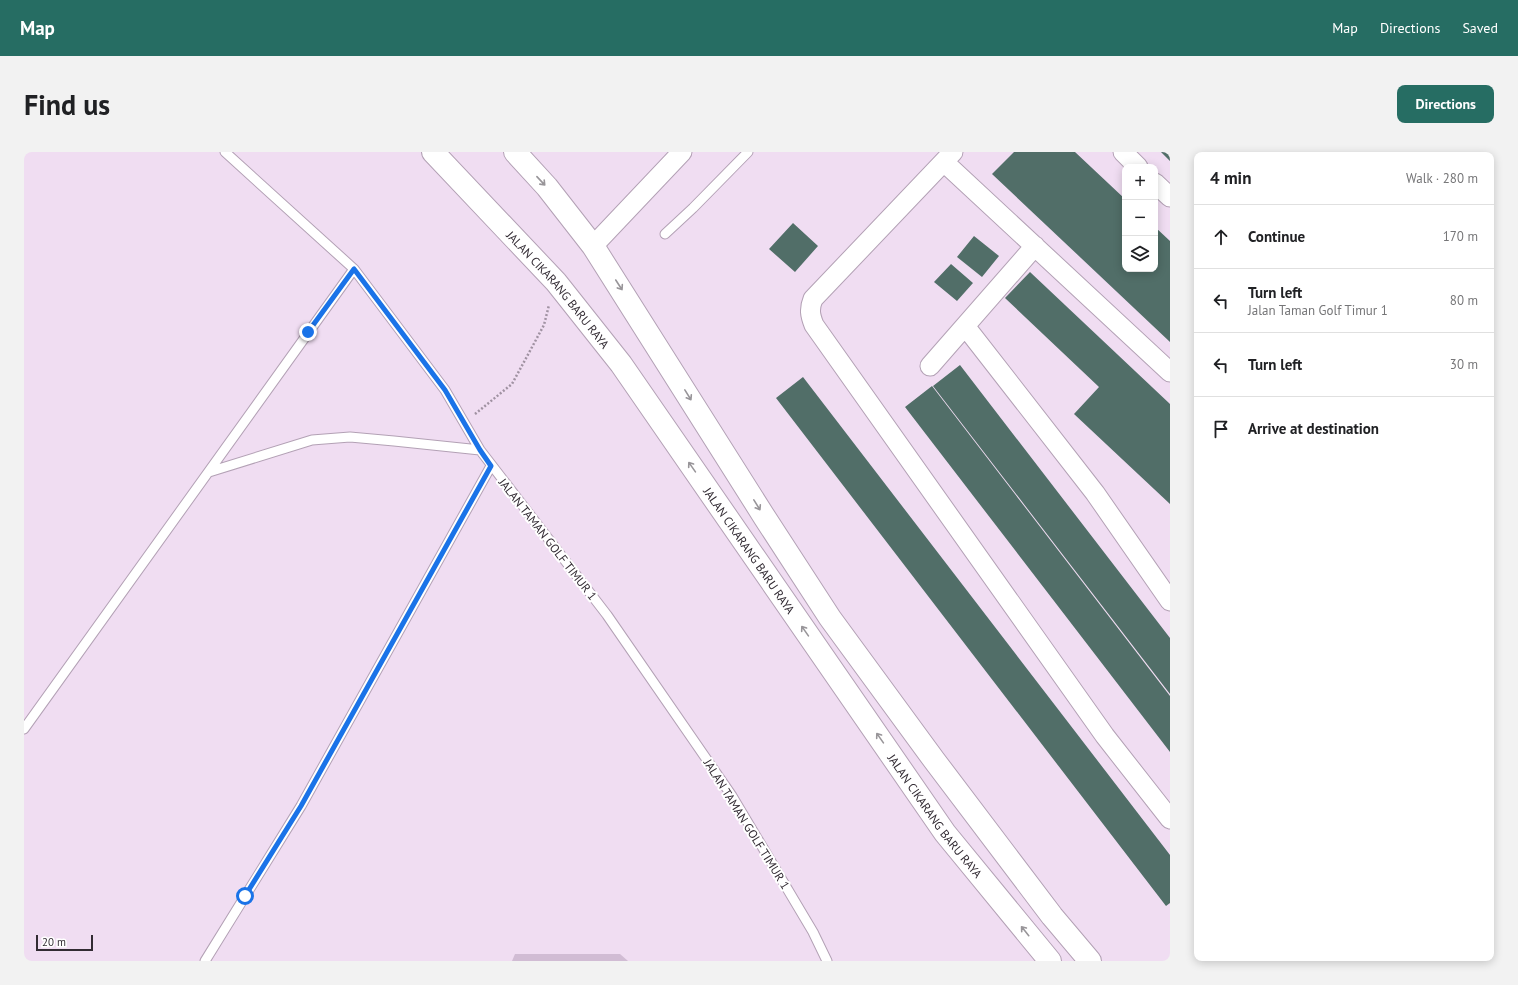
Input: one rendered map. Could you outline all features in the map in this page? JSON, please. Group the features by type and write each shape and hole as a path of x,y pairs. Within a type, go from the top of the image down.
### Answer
{"main road":[{"name":"JALAN CIKARANG BARU RAYA","path":"433,152 556,282 621,364 946,833 1050,961"},
{"path":"515,152 547,187 593,246 830,618 934,760 1052,916 1090,961"}],"street":[{"path":"593,246 682,152"},
{"path":"1123,152 1135,164"},
{"path":"1170,372 1035,246 949,157 813,299 810,307 810,315 814,325 1104,736 1170,818"},
{"path":"1158,186 1170,197"},
{"path":"930,366 1035,246"},
{"path":"965,326 1095,492 1170,601"}],"lane":[{"name":"JALAN TAMAN GOLF TIMUR 1","path":"225,152 354,269 445,390 491,466 607,615 728,789 813,932 827,961"},
{"path":"665,234 748,152"},
{"path":"24,729 354,269"},
{"path":"209,472 312,440 350,437 394,440 480,450"},
{"path":"205,961 301,806 491,466"}],"path":[{"path":"464,423 512,384 544,325"}],"shaded area":[{"path":"515,954 620,954 628,961 512,961"}],"building":[{"path":"1014,152 1075,152 1122,196 1122,272 1158,272 1158,230 1170,241 1170,342 992,174"},
{"path":"1161,152 1170,152 1170,161"},
{"path":"793,223 818,246 795,272 769,249"},
{"path":"974,236 999,256 982,277 957,257"},
{"path":"951,264 973,283 957,301 934,282"},
{"path":"1030,272 1170,404 1170,504 1074,414 1099,387 1005,298"},
{"path":"960,365 1170,638 1170,694 933,386"},
{"path":"803,377 1170,855 1170,903 1166,906 776,398"},
{"path":"932,386 1170,696 1170,752 905,407"}],"route":[{"path":"245,896 301,806 491,466 445,390 354,269 308,332"}]}
